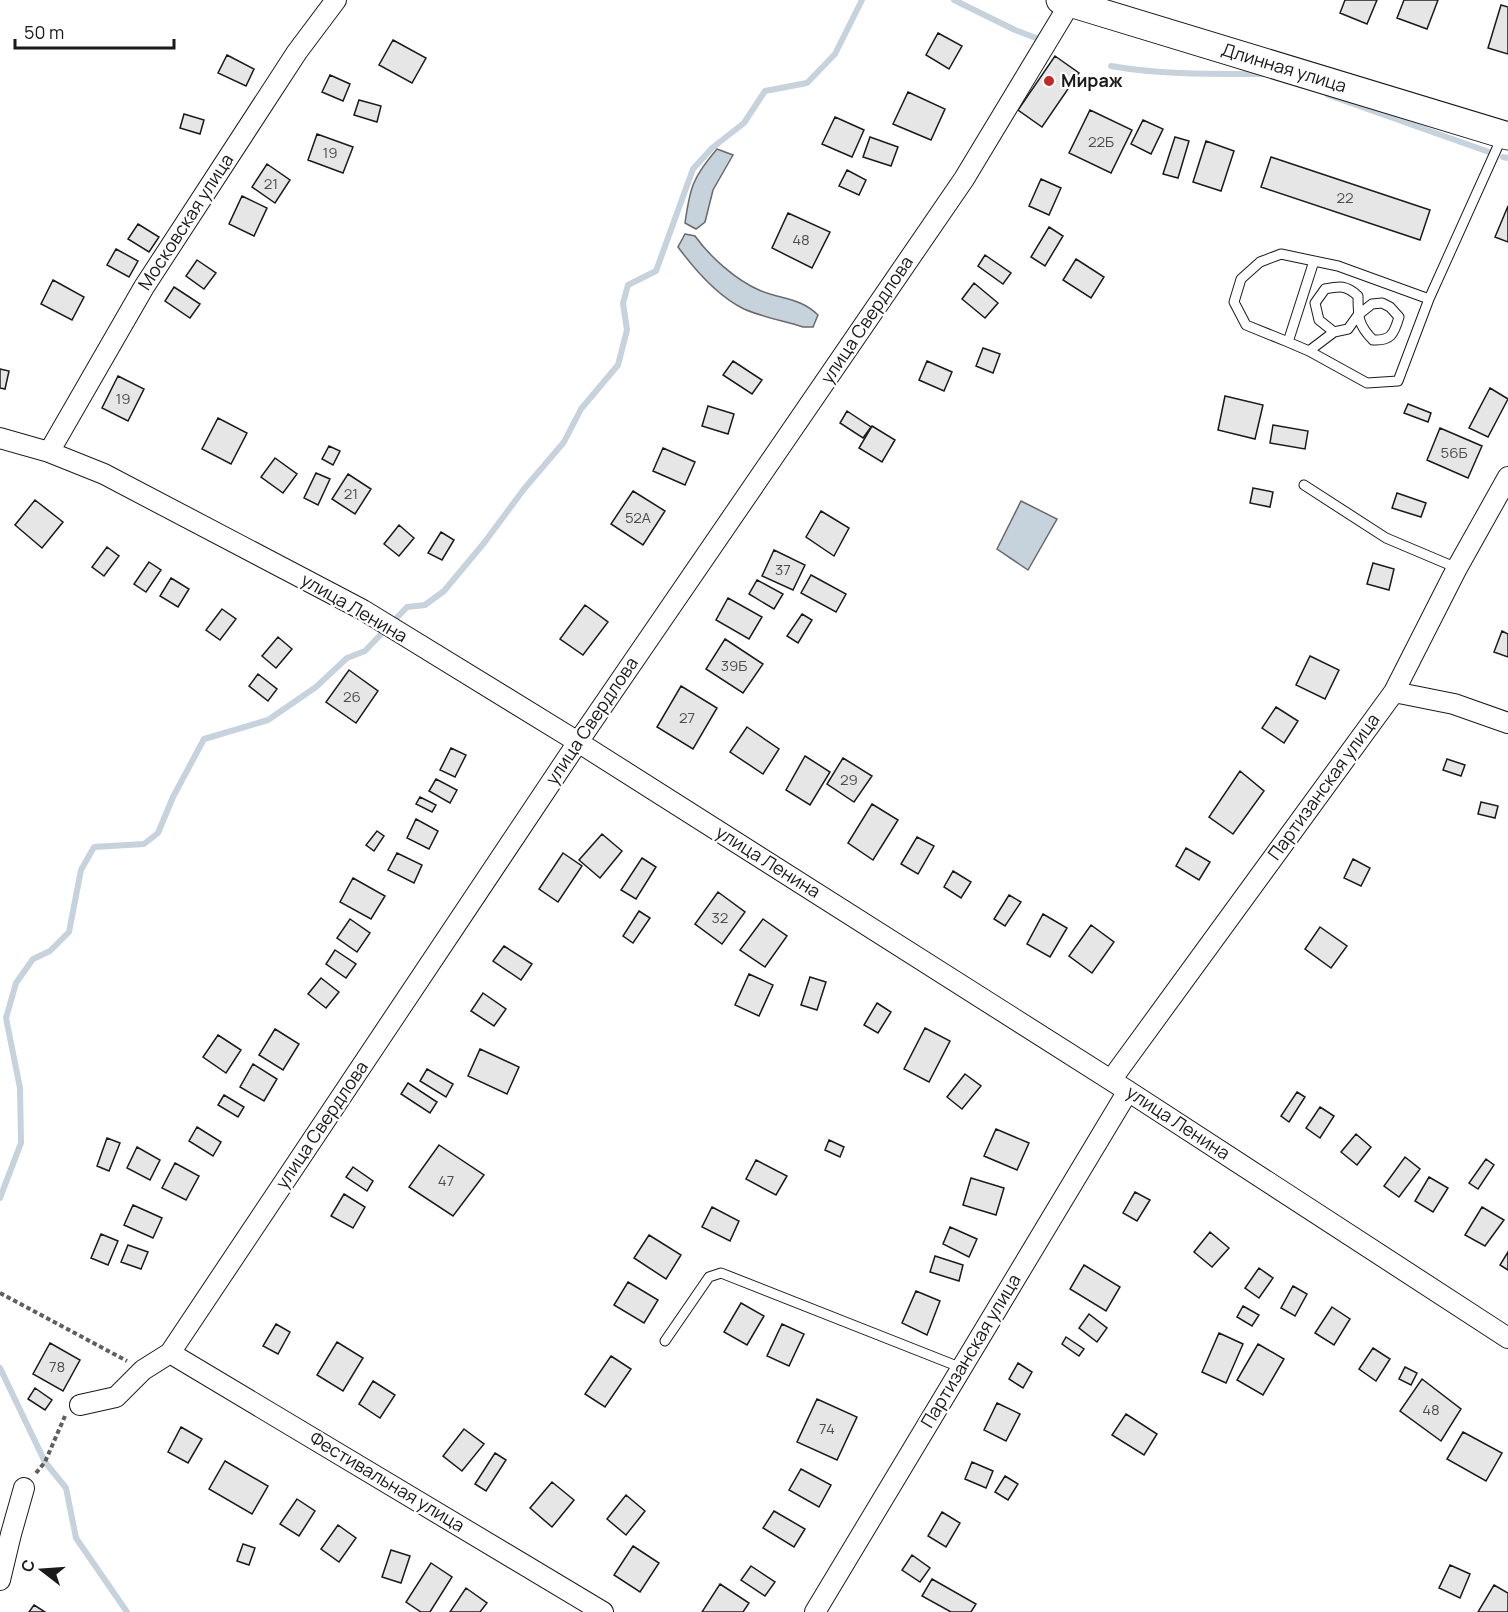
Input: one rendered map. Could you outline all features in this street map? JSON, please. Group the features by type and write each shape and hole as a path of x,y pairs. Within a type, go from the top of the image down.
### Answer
{"main road":[{"name":"Длинная улица","path":"1068,1 1505,136"}],"street":[{"name":"Московская улица","path":"49,452 144,287 297,52 336,0"},
{"name":"улица Свердлова","path":"80,1405 116,1397 143,1370 170,1353 578,742 964,179 1068,1"},
{"name":"улица Ленина","path":"0,438 49,452 104,474 363,610 578,742 1111,1080 1508,1338"},
{"name":"Партизанская улица","path":"1111,1080 1394,692 1457,568 1508,477"},
{"path":"1394,692 1454,704 1508,723"},
{"name":"Партизанская улица","path":"815,1612 1128,1091"},
{"name":"Фестивальная улица","path":"170,1353 603,1612"},
{"path":"0,1581 24,1488"}],"lane":[{"path":"1429,299 1338,266 1281,254 1260,262 1241,279 1234,302 1246,326 1309,351 1366,383 1398,381 1429,299 1505,136"},
{"path":"1288,342 1314,261"},
{"path":"1309,351 1334,332 1348,329 1358,315 1372,304 1382,303 1390,307 1399,317 1394,333 1383,341 1372,340 1362,328 1358,315 1358,296 1342,285 1325,289 1315,303 1319,320 1334,332"},
{"path":"1304,485 1386,538 1457,568"},
{"path":"665,1341 709,1276 721,1273 962,1368"}],"path":[{"path":"0,1293 143,1370"},
{"path":"24,1488 45,1462 64,1417 80,1405"}],"shaded area":[{"path":"717,149 733,155 713,190 705,222 696,229 685,223 691,191 698,175"},
{"path":"685,234 695,236 724,267 750,286 811,309 818,315 813,327 803,327 758,314 734,304 699,273 678,247"},
{"path":"1021,501 1057,519 1028,570 997,549"}],"building":[{"path":"1345,0 1377,0 1367,24 1340,13"},
{"path":"1404,0 1438,0 1427,29 1397,18"},
{"path":"1501,5 1508,7 1508,54 1488,48"},
{"path":"938,33 962,46 949,69 926,55"},
{"path":"393,40 426,58 412,83 379,65"},
{"path":"227,55 254,69 246,86 218,73"},
{"path":"1055,56 1079,73 1042,127 1018,110"},
{"path":"330,75 350,84 343,101 322,92"},
{"path":"908,92 945,109 931,140 893,124"},
{"path":"359,100 381,106 377,122 354,115"},
{"path":"1090,110 1132,130 1111,173 1069,153"},
{"path":"184,114 204,120 200,134 180,128"},
{"path":"835,117 864,130 852,157 822,144"},
{"path":"1143,120 1163,129 1151,154 1131,144"},
{"path":"317,134 353,147 343,173 308,160"},
{"path":"870,137 898,147 891,166 863,157"},
{"path":"1175,137 1189,141 1178,178 1163,174"},
{"path":"1206,141 1234,151 1221,191 1193,182"},
{"path":"1271,157 1430,210 1420,240 1261,187"},
{"path":"267,164 290,180 275,203 252,187"},
{"path":"847,170 866,180 859,195 839,186"},
{"path":"1041,179 1061,188 1049,215 1029,206"},
{"path":"242,196 267,208 254,236 229,224"},
{"path":"1508,206 1508,242 1495,237"},
{"path":"788,213 830,232 812,268 772,248"},
{"path":"138,224 159,237 149,252 128,239"},
{"path":"1049,227 1063,236 1045,266 1031,257"},
{"path":"116,249 138,261 129,277 107,265"},
{"path":"985,255 1011,273 1003,284 978,266"},
{"path":"1076,259 1104,277 1091,298 1063,280"},
{"path":"197,260 216,273 204,289 186,276"},
{"path":"53,280 84,297 72,320 41,304"},
{"path":"974,283 998,303 985,318 962,299"},
{"path":"174,287 200,304 190,318 165,301"},
{"path":"983,348 1000,354 993,373 976,366"},
{"path":"733,361 762,380 752,394 723,375"},
{"path":"927,361 952,372 944,391 919,380"},
{"path":"0,369 9,371 5,389 0,388"},
{"path":"118,376 144,389 128,421 102,408"},
{"path":"1490,388 1508,399 1488,437 1469,428"},
{"path":"1225,396 1263,405 1255,439 1218,430"},
{"path":"1408,404 1431,413 1428,422 1404,413"},
{"path":"708,406 734,414 728,434 702,426"},
{"path":"847,411 871,427 863,438 840,423"},
{"path":"218,418 247,433 231,464 202,449"},
{"path":"1273,425 1308,431 1305,449 1270,443"},
{"path":"872,426 895,440 882,462 859,448"},
{"path":"1440,428 1482,446 1468,478 1427,460"},
{"path":"329,446 340,451 333,465 322,459"},
{"path":"663,448 695,462 685,485 653,471"},
{"path":"275,458 297,474 283,493 261,477"},
{"path":"316,473 330,479 318,505 304,498"},
{"path":"348,474 371,489 355,514 332,499"},
{"path":"1253,488 1273,492 1270,507 1250,503"},
{"path":"633,491 665,511 643,545 611,524"},
{"path":"1397,493 1426,503 1421,517 1392,508"},
{"path":"35,500 63,522 42,548 15,525"},
{"path":"821,511 849,528 834,556 806,537"},
{"path":"399,525 414,538 399,556 384,544"},
{"path":"441,532 454,540 442,560 428,553"},
{"path":"107,547 119,556 104,576 92,567"},
{"path":"774,550 805,565 793,590 762,576"},
{"path":"149,562 161,570 146,592 134,584"},
{"path":"1373,563 1394,569 1389,590 1367,584"},
{"path":"811,575 846,594 836,612 801,593"},
{"path":"171,578 189,589 178,607 160,596"},
{"path":"757,580 783,594 774,609 749,594"},
{"path":"728,598 762,617 749,639 716,620"},
{"path":"585,605 608,622 583,655 560,639"},
{"path":"222,609 236,619 220,640 206,630"},
{"path":"802,614 812,620 798,643 787,636"},
{"path":"1502,631 1508,634 1508,657 1494,652"},
{"path":"278,637 292,649 276,668 262,656"},
{"path":"725,639 763,664 743,693 706,669"},
{"path":"1310,656 1339,670 1325,699 1296,685"},
{"path":"349,670 378,691 356,723 326,702"},
{"path":"258,674 277,689 268,701 249,686"},
{"path":"681,686 717,708 693,749 657,727"},
{"path":"1276,707 1298,721 1284,743 1262,728"},
{"path":"747,727 779,749 763,774 730,752"},
{"path":"451,748 466,755 455,777 440,770"},
{"path":"805,756 830,772 810,805 786,790"},
{"path":"843,758 872,776 854,802 827,784"},
{"path":"1447,759 1465,765 1461,776 1443,770"},
{"path":"1240,771 1264,791 1233,834 1209,817"},
{"path":"436,779 457,790 450,803 429,791"},
{"path":"420,797 436,805 432,812 416,804"},
{"path":"1481,802 1498,806 1495,818 1478,814"},
{"path":"872,804 898,820 873,860 848,843"},
{"path":"416,819 438,831 429,849 407,838"},
{"path":"377,831 384,836 374,851 366,845"},
{"path":"602,834 622,851 600,878 579,860"},
{"path":"917,837 934,846 918,874 901,864"},
{"path":"1186,848 1210,862 1199,880 1176,866"},
{"path":"397,853 422,865 414,883 388,870"},
{"path":"563,853 582,866 558,902 539,889"},
{"path":"642,858 656,867 636,899 621,890"},
{"path":"1353,859 1370,868 1361,886 1344,878"},
{"path":"953,871 971,882 961,898 944,887"},
{"path":"353,878 385,896 371,919 340,902"},
{"path":"718,892 745,912 722,944 695,924"},
{"path":"1009,895 1021,902 1005,926 994,919"},
{"path":"639,911 650,918 633,943 623,936"},
{"path":"1043,914 1067,928 1050,957 1027,944"},
{"path":"350,919 370,933 357,952 337,938"},
{"path":"763,919 787,936 765,967 740,950"},
{"path":"1091,925 1114,942 1092,973 1069,956"},
{"path":"1320,927 1347,946 1331,968 1305,949"},
{"path":"504,946 532,964 521,980 493,961"},
{"path":"335,950 356,964 346,978 326,964"},
{"path":"749,974 773,985 759,1016 735,1005"},
{"path":"810,977 826,982 817,1010 801,1005"},
{"path":"321,978 339,992 326,1008 308,994"},
{"path":"483,993 506,1009 494,1026 471,1011"},
{"path":"877,1003 891,1012 878,1033 864,1025"},
{"path":"925,1028 950,1041 929,1082 904,1069"},
{"path":"275,1029 299,1044 283,1070 259,1055"},
{"path":"218,1035 241,1050 226,1073 203,1057"},
{"path":"480,1049 519,1067 507,1094 468,1076"},
{"path":"253,1064 277,1079 264,1101 240,1087"},
{"path":"427,1069 453,1084 446,1097 420,1081"},
{"path":"965,1074 981,1086 962,1109 947,1097"},
{"path":"408,1083 437,1102 430,1113 401,1094"},
{"path":"1297,1092 1305,1097 1289,1122 1281,1116"},
{"path":"224,1095 244,1107 238,1117 218,1105"},
{"path":"1320,1107 1334,1116 1320,1138 1306,1128"},
{"path":"197,1127 221,1142 213,1156 189,1141"},
{"path":"996,1129 1029,1143 1017,1170 984,1156"},
{"path":"1356,1134 1371,1147 1357,1165 1341,1152"},
{"path":"107,1138 120,1143 109,1171 97,1166"},
{"path":"829,1140 844,1147 840,1157 825,1150"},
{"path":"439,1145 484,1175 453,1216 409,1187"},
{"path":"137,1147 160,1160 150,1180 127,1168"},
{"path":"1405,1157 1420,1169 1399,1197 1384,1186"},
{"path":"1486,1159 1494,1165 1478,1189 1469,1183"},
{"path":"756,1160 787,1176 776,1195 746,1179"},
{"path":"175,1163 199,1176 186,1200 162,1188"},
{"path":"353,1167 373,1181 367,1191 346,1177"},
{"path":"1429,1177 1448,1188 1433,1212 1415,1201"},
{"path":"971,1178 1004,1188 996,1215 963,1205"},
{"path":"1135,1192 1150,1200 1137,1221 1123,1213"},
{"path":"344,1194 365,1207 353,1228 331,1216"},
{"path":"133,1205 162,1218 153,1238 124,1225"},
{"path":"712,1207 739,1221 730,1241 702,1227"},
{"path":"1482,1207 1504,1220 1485,1246 1465,1235"},
{"path":"950,1227 977,1239 969,1257 943,1244"},
{"path":"1210,1232 1229,1248 1212,1267 1194,1252"},
{"path":"101,1234 118,1241 108,1265 91,1258"},
{"path":"649,1235 681,1255 666,1279 634,1258"},
{"path":"128,1245 148,1252 141,1269 121,1262"},
{"path":"1508,1252 1508,1270 1500,1265"},
{"path":"935,1256 963,1265 959,1281 930,1272"},
{"path":"1084,1265 1120,1287 1106,1311 1070,1289"},
{"path":"1259,1268 1273,1278 1259,1298 1245,1288"},
{"path":"628,1282 658,1300 644,1323 614,1305"},
{"path":"1293,1286 1307,1294 1295,1316 1281,1308"},
{"path":"916,1291 940,1301 927,1335 902,1323"},
{"path":"741,1303 764,1316 747,1345 724,1332"},
{"path":"1243,1306 1259,1315 1252,1326 1237,1317"},
{"path":"1332,1307 1350,1319 1334,1345 1315,1333"},
{"path":"1089,1314 1107,1328 1097,1342 1079,1328"},
{"path":"276,1324 290,1332 278,1354 263,1346"},
{"path":"782,1324 804,1334 789,1366 767,1356"},
{"path":"1219,1333 1243,1344 1226,1383 1202,1372"},
{"path":"1066,1337 1084,1349 1079,1356 1062,1344"},
{"path":"337,1342 363,1358 343,1391 317,1375"},
{"path":"50,1343 80,1360 63,1391 33,1374"},
{"path":"1258,1344 1284,1359 1263,1395 1237,1380"},
{"path":"1373,1348 1390,1359 1376,1381 1359,1369"},
{"path":"611,1356 631,1369 605,1407 585,1394"},
{"path":"1018,1363 1032,1372 1023,1388 1009,1379"},
{"path":"1405,1367 1417,1373 1411,1385 1399,1379"},
{"path":"1422,1379 1461,1409 1441,1441 1400,1411"},
{"path":"373,1381 395,1395 380,1418 359,1404"},
{"path":"35,1388 52,1400 45,1410 28,1399"},
{"path":"817,1399 857,1417 837,1460 797,1442"},
{"path":"997,1403 1020,1414 1006,1441 984,1430"},
{"path":"1126,1414 1157,1434 1144,1455 1112,1435"},
{"path":"181,1427 202,1439 188,1463 168,1452"},
{"path":"464,1429 484,1444 462,1471 443,1456"},
{"path":"1463,1432 1502,1453 1486,1481 1447,1459"},
{"path":"495,1453 506,1460 486,1491 475,1484"},
{"path":"225,1461 268,1486 252,1514 209,1489"},
{"path":"972,1462 993,1471 986,1488 965,1479"},
{"path":"801,1469 831,1485 819,1507 789,1490"},
{"path":"1005,1476 1018,1484 1008,1500 995,1492"},
{"path":"552,1482 574,1500 552,1527 530,1508"},
{"path":"626,1495 645,1511 626,1535 607,1519"},
{"path":"297,1499 315,1511 299,1536 280,1524"},
{"path":"774,1511 805,1529 794,1547 763,1528"},
{"path":"942,1512 960,1523 946,1547 928,1536"},
{"path":"338,1525 356,1538 339,1562 321,1549"},
{"path":"243,1544 255,1548 249,1565 237,1561"},
{"path":"633,1546 659,1563 640,1592 614,1575"},
{"path":"391,1550 410,1556 401,1583 382,1577"},
{"path":"912,1555 930,1568 920,1582 902,1570"},
{"path":"431,1563 452,1577 430,1612 421,1612 406,1602"},
{"path":"1450,1565 1470,1574 1460,1598 1439,1588"},
{"path":"751,1566 775,1582 765,1596 741,1580"},
{"path":"932,1579 976,1604 971,1612 951,1612 922,1596"},
{"path":"720,1584 749,1603 743,1612 702,1612"},
{"path":"1494,1585 1508,1593 1508,1612 1478,1612"},
{"path":"466,1588 487,1603 480,1612 450,1612"},
{"path":"34,1605 45,1612 29,1612"}],"waterway":[{"path":"0,1198 21,1143 20,1088 6,1018 16,983 33,959 50,951 69,932 81,870 94,847 144,844 158,833 173,797 204,739 268,720 316,687 347,658 365,651 407,607 425,605 444,591 564,442 581,409 618,365 627,330 623,303 628,285 656,271 693,169 712,148 744,123 765,91 807,83 835,54 862,0"},
{"path":"954,0 1036,38"},
{"path":"1111,66 1206,74 1264,74"},
{"path":"1328,95 1489,152"},
{"path":"1503,157 1508,158"},
{"path":"0,1368 45,1462 66,1488 76,1538 127,1612"}],"place":[{"name":"Мираж","path":"1049,81"}]}
